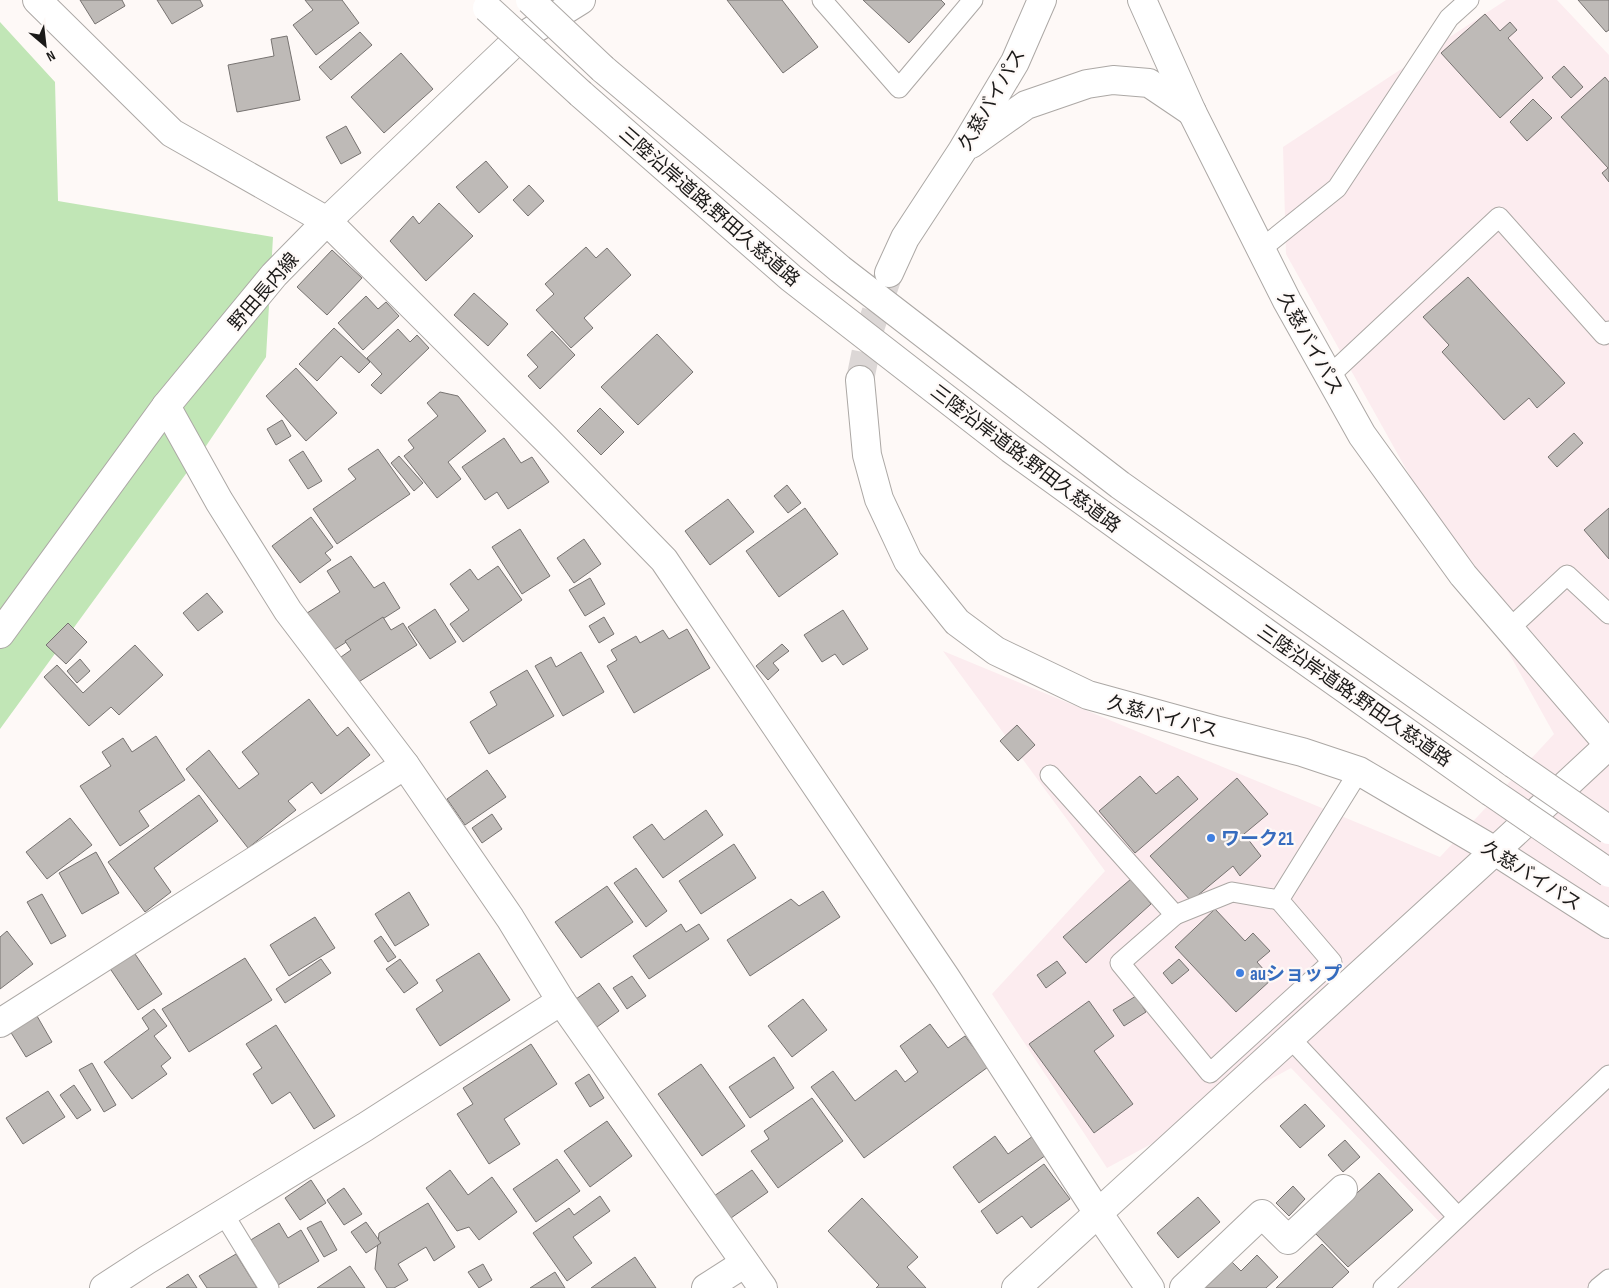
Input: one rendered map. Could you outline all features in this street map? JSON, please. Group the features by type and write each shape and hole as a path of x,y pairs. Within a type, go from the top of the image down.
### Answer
{"main road":[{"path":"36,0 172,133 327,221 546,438 664,560 946,978 1098,1213 1150,1288"},
{"name":"三陸沿岸道路;野田久慈道路","path":"530,0 603,69 840,269 1112,479 1609,830"},
{"name":"野田長内線","path":"0,634 166,406 274,275 327,221 517,40 581,0"},
{"name":"久慈バイパス","path":"889,273 905,238 962,151 1015,62 1042,0"},
{"name":"久慈バイパス","path":"1142,0 1192,112 1261,249 1362,435 1464,575 1609,745"},
{"name":"三陸沿岸道路;野田久慈道路","path":"482,4 581,94 791,278 1003,443 1265,632 1609,873"},
{"path":"962,151 1026,105 1087,84 1113,80 1149,83 1192,112"},
{"name":"久慈バイパス","path":"860,380 867,455 879,499 908,561 957,622 996,652 1088,695 1302,752 1358,771 1496,851 1609,924"},
{"path":"166,406 219,501 288,612 405,765 510,918 561,1001 763,1288"},
{"path":"1016,1288 1496,851 1609,745"},
{"path":"0,1023 405,765"},
{"path":"104,1288 365,1127 561,1001"},
{"path":"1184,1288 1262,1214 1288,1240 1343,1189"},
{"path":"706,1288 745,1263"}],"lane":[{"path":"822,0 900,88 973,0"},
{"path":"1261,249 1337,188 1449,18 1469,0"},
{"path":"1329,376 1499,217 1604,335 1609,331"},
{"path":"1509,629 1567,574 1609,614"},
{"path":"1279,900 1358,771"},
{"path":"1050,775 1175,915"},
{"path":"1232,892 1279,900 1332,962 1210,1073 1120,963 1175,915 1232,892"},
{"path":"1290,1038 1458,1217"},
{"path":"1383,1288 1609,1075"},
{"path":"223,1213 269,1288"},
{"path":"1598,1288 1609,1279"}],"shaded area":[{"path":"1506,0 1557,0 1609,55 1609,1288 1399,1288 1453,1236 1291,1068 1107,1168 992,994 1105,871 943,651 1440,857 1554,734 1286,254 1283,147"}],"green space":[{"path":"0,22 55,82 58,201 273,237 266,357 204,449 0,729"}],"building":[{"path":"80,0 122,0 125,6 95,24"},
{"path":"157,0 200,0 203,6 172,24"},
{"path":"305,0 342,0 359,23 316,55 293,25 313,10"},
{"path":"727,0 782,0 818,47 783,73"},
{"path":"863,0 941,0 945,4 909,43"},
{"path":"1578,0 1609,0 1609,30 1606,32"},
{"path":"1485,14 1500,31 1510,22 1517,30 1508,38 1543,78 1500,118 1441,53"},
{"path":"360,32 372,45 331,80 319,67"},
{"path":"287,36 300,100 237,112 228,65 274,56 271,39"},
{"path":"401,53 433,89 384,133 351,97"},
{"path":"1564,66 1583,87 1571,98 1552,77"},
{"path":"1605,77 1609,82 1609,182 1602,173 1608,168 1561,117"},
{"path":"1533,99 1552,118 1527,141 1510,122"},
{"path":"346,126 361,153 341,164 326,137"},
{"path":"486,161 508,187 479,213 456,187"},
{"path":"529,185 544,201 528,216 513,200"},
{"path":"439,203 473,236 426,281 390,241 413,216 419,224"},
{"path":"586,247 596,258 607,248 631,275 584,318 593,328 571,348 536,310 554,294 545,284"},
{"path":"332,250 362,278 327,315 297,287"},
{"path":"1468,277 1565,383 1537,408 1529,398 1504,420 1442,352 1449,345 1423,317"},
{"path":"474,293 508,324 488,346 454,315"},
{"path":"366,296 378,309 386,302 399,316 363,350 338,323"},
{"path":"334,328 370,362 359,373 341,356 317,381 299,364"},
{"path":"398,329 410,342 417,335 429,348 381,394 371,385 382,374 367,358"},
{"path":"552,331 575,355 540,389 528,376 538,367 527,355"},
{"path":"657,334 693,372 638,425 601,387"},
{"path":"296,368 337,413 306,441 266,396"},
{"path":"440,392 458,396 486,431 448,462 461,479 437,498 404,456 414,448 408,440 438,416 427,403"},
{"path":"600,408 624,432 601,455 577,431"},
{"path":"282,420 291,436 276,445 267,429"},
{"path":"1574,433 1583,443 1557,467 1548,457"},
{"path":"504,438 521,463 532,457 549,482 508,509 497,492 485,500 462,467"},
{"path":"378,449 410,494 337,544 313,509 356,479 348,469"},
{"path":"303,451 322,481 308,489 289,460"},
{"path":"399,456 423,483 414,491 391,463"},
{"path":"787,485 801,503 788,513 774,496"},
{"path":"728,499 754,532 710,565 685,531"},
{"path":"805,508 838,554 779,597 746,551"},
{"path":"1609,508 1609,559 1584,530"},
{"path":"311,517 333,547 325,553 331,560 300,583 272,546"},
{"path":"520,529 550,576 522,594 492,547"},
{"path":"584,539 601,564 574,583 557,558"},
{"path":"351,556 374,588 384,582 400,608 329,653 304,615 340,592 327,571"},
{"path":"498,566 522,600 463,642 450,624 469,610 450,584 470,569 478,580"},
{"path":"590,578 605,604 585,616 569,590"},
{"path":"207,593 223,612 198,631 183,613"},
{"path":"435,609 456,642 430,659 408,627"},
{"path":"843,610 868,649 843,665 835,654 822,662 804,635"},
{"path":"383,617 391,630 403,623 417,645 357,683 341,657 351,650 345,641"},
{"path":"604,617 614,634 599,643 589,626"},
{"path":"68,623 87,642 66,664 46,645"},
{"path":"687,629 710,668 634,713 607,666 617,660 611,650 636,636 640,643 663,630 669,639"},
{"path":"782,644 789,651 773,663 779,670 768,680 756,666"},
{"path":"135,645 163,675 119,715 111,707 89,726 44,677 57,665 83,693"},
{"path":"581,652 604,692 563,716 535,666 551,657 556,667"},
{"path":"80,659 90,671 77,683 67,671"},
{"path":"527,670 554,716 489,754 470,722 497,705 490,692"},
{"path":"309,699 337,736 348,727 370,755 321,794 312,782 288,801 296,810 248,848 186,769 209,750 239,789 259,774 242,752"},
{"path":"1017,725 1035,745 1018,761 1000,741"},
{"path":"156,736 185,780 139,811 149,826 120,846 80,786 111,766 102,752 123,738 132,752"},
{"path":"487,770 506,797 465,825 447,799"},
{"path":"1140,776 1156,794 1178,776 1198,799 1135,853 1099,811"},
{"path":"1237,778 1268,814 1244,834 1261,856 1240,876 1233,866 1191,901 1150,856"},
{"path":"199,795 218,821 154,868 171,892 145,912 108,862"},
{"path":"706,810 723,835 663,878 633,837 652,824 664,840"},
{"path":"492,814 502,829 482,843 472,828"},
{"path":"70,818 92,845 47,879 26,852"},
{"path":"734,844 756,878 701,914 679,881"},
{"path":"96,852 119,893 82,914 59,873"},
{"path":"636,868 667,911 646,927 614,883"},
{"path":"1131,879 1151,904 1086,963 1063,937"},
{"path":"607,886 633,922 581,958 555,922"},
{"path":"823,891 840,917 750,976 727,940 791,899 799,906"},
{"path":"409,892 429,925 395,946 375,914"},
{"path":"42,894 66,936 51,944 27,902"},
{"path":"1215,909 1245,941 1253,933 1270,951 1257,962 1272,979 1236,1012 1175,947"},
{"path":"315,917 335,948 289,976 270,945"},
{"path":"681,924 686,932 699,924 709,939 649,979 633,956"},
{"path":"7,931 33,964 0,989 0,937"},
{"path":"381,936 396,957 388,962 374,941"},
{"path":"133,951 162,994 138,1010 109,967"},
{"path":"479,953 510,1000 440,1046 416,1009 443,991 436,980"},
{"path":"245,958 272,1000 189,1052 162,1009"},
{"path":"321,959 331,973 285,1003 276,989"},
{"path":"400,959 418,983 404,993 386,969"},
{"path":"1179,959 1189,970 1172,984 1163,973"},
{"path":"1057,961 1066,973 1046,988 1037,975"},
{"path":"632,976 646,996 627,1009 613,988"},
{"path":"599,983 619,1011 597,1027 576,999"},
{"path":"1136,996 1146,1012 1124,1026 1113,1010"},
{"path":"803,999 827,1030 792,1057 768,1026"},
{"path":"1089,1001 1114,1036 1094,1051 1133,1104 1094,1133 1029,1044"},
{"path":"154,1009 167,1026 154,1036 171,1058 161,1066 167,1074 132,1099 104,1062 149,1029 142,1018"},
{"path":"37,1016 52,1042 26,1057 10,1031"},
{"path":"930,1024 948,1048 965,1036 988,1067 864,1158 811,1087 833,1071 855,1101 896,1070 905,1082 918,1072 900,1046"},
{"path":"276,1025 335,1116 314,1129 290,1092 272,1104 253,1074 262,1068 246,1044"},
{"path":"531,1044 557,1084 504,1119 520,1144 489,1164 457,1114 473,1104 463,1088"},
{"path":"774,1057 794,1088 750,1118 729,1087"},
{"path":"92,1063 116,1105 104,1112 79,1070"},
{"path":"701,1064 745,1126 702,1156 658,1094"},
{"path":"589,1074 604,1098 590,1107 575,1083"},
{"path":"74,1085 91,1110 77,1119 60,1095"},
{"path":"48,1091 65,1117 23,1144 6,1118"},
{"path":"812,1098 843,1141 778,1188 751,1151 769,1139 764,1131"},
{"path":"1305,1104 1325,1126 1300,1148 1280,1126"},
{"path":"607,1121 632,1156 590,1187 564,1151"},
{"path":"995,1136 1008,1154 1033,1136 1046,1155 979,1203 953,1167"},
{"path":"1345,1140 1360,1157 1343,1172 1328,1155"},
{"path":"557,1159 580,1191 536,1222 513,1189"},
{"path":"1044,1164 1070,1199 1031,1228 1022,1216 997,1234 981,1211"},
{"path":"450,1170 468,1195 492,1177 517,1212 479,1240 469,1227 457,1231 426,1188"},
{"path":"752,1170 768,1192 731,1218 714,1196"},
{"path":"1379,1173 1413,1210 1348,1267 1314,1232"},
{"path":"311,1180 326,1203 300,1220 285,1198"},
{"path":"1293,1186 1305,1199 1289,1216 1276,1203"},
{"path":"344,1188 362,1214 344,1225 327,1200"},
{"path":"600,1196 610,1211 573,1237 592,1263 567,1281 533,1233 569,1208 574,1215"},
{"path":"1198,1197 1220,1222 1178,1258 1157,1233"},
{"path":"862,1198 918,1257 907,1267 926,1288 876,1288 879,1285 828,1231"},
{"path":"428,1203 455,1247 434,1261 426,1247 398,1264 408,1280 394,1288 387,1288 375,1269 379,1233"},
{"path":"321,1221 337,1250 324,1257 307,1228"},
{"path":"366,1222 381,1243 366,1253 351,1232"},
{"path":"279,1223 288,1238 301,1230 319,1261 273,1288 244,1244"},
{"path":"1322,1244 1349,1272 1332,1288 1276,1288"},
{"path":"236,1254 257,1288 207,1288 199,1276"},
{"path":"1257,1255 1278,1277 1266,1288 1205,1288 1232,1262 1241,1271"},
{"path":"635,1257 656,1288 591,1288"},
{"path":"483,1264 492,1280 479,1288 468,1272"},
{"path":"350,1266 365,1288 317,1288"},
{"path":"555,1272 565,1288 530,1288"},
{"path":"188,1274 197,1288 166,1288"}],"tunnel":[{"path":"860,380 871,326 889,273"}],"place":[{"name":"ワーク21","path":"1211,838"},
{"name":"auショップ","path":"1240,973"}]}
